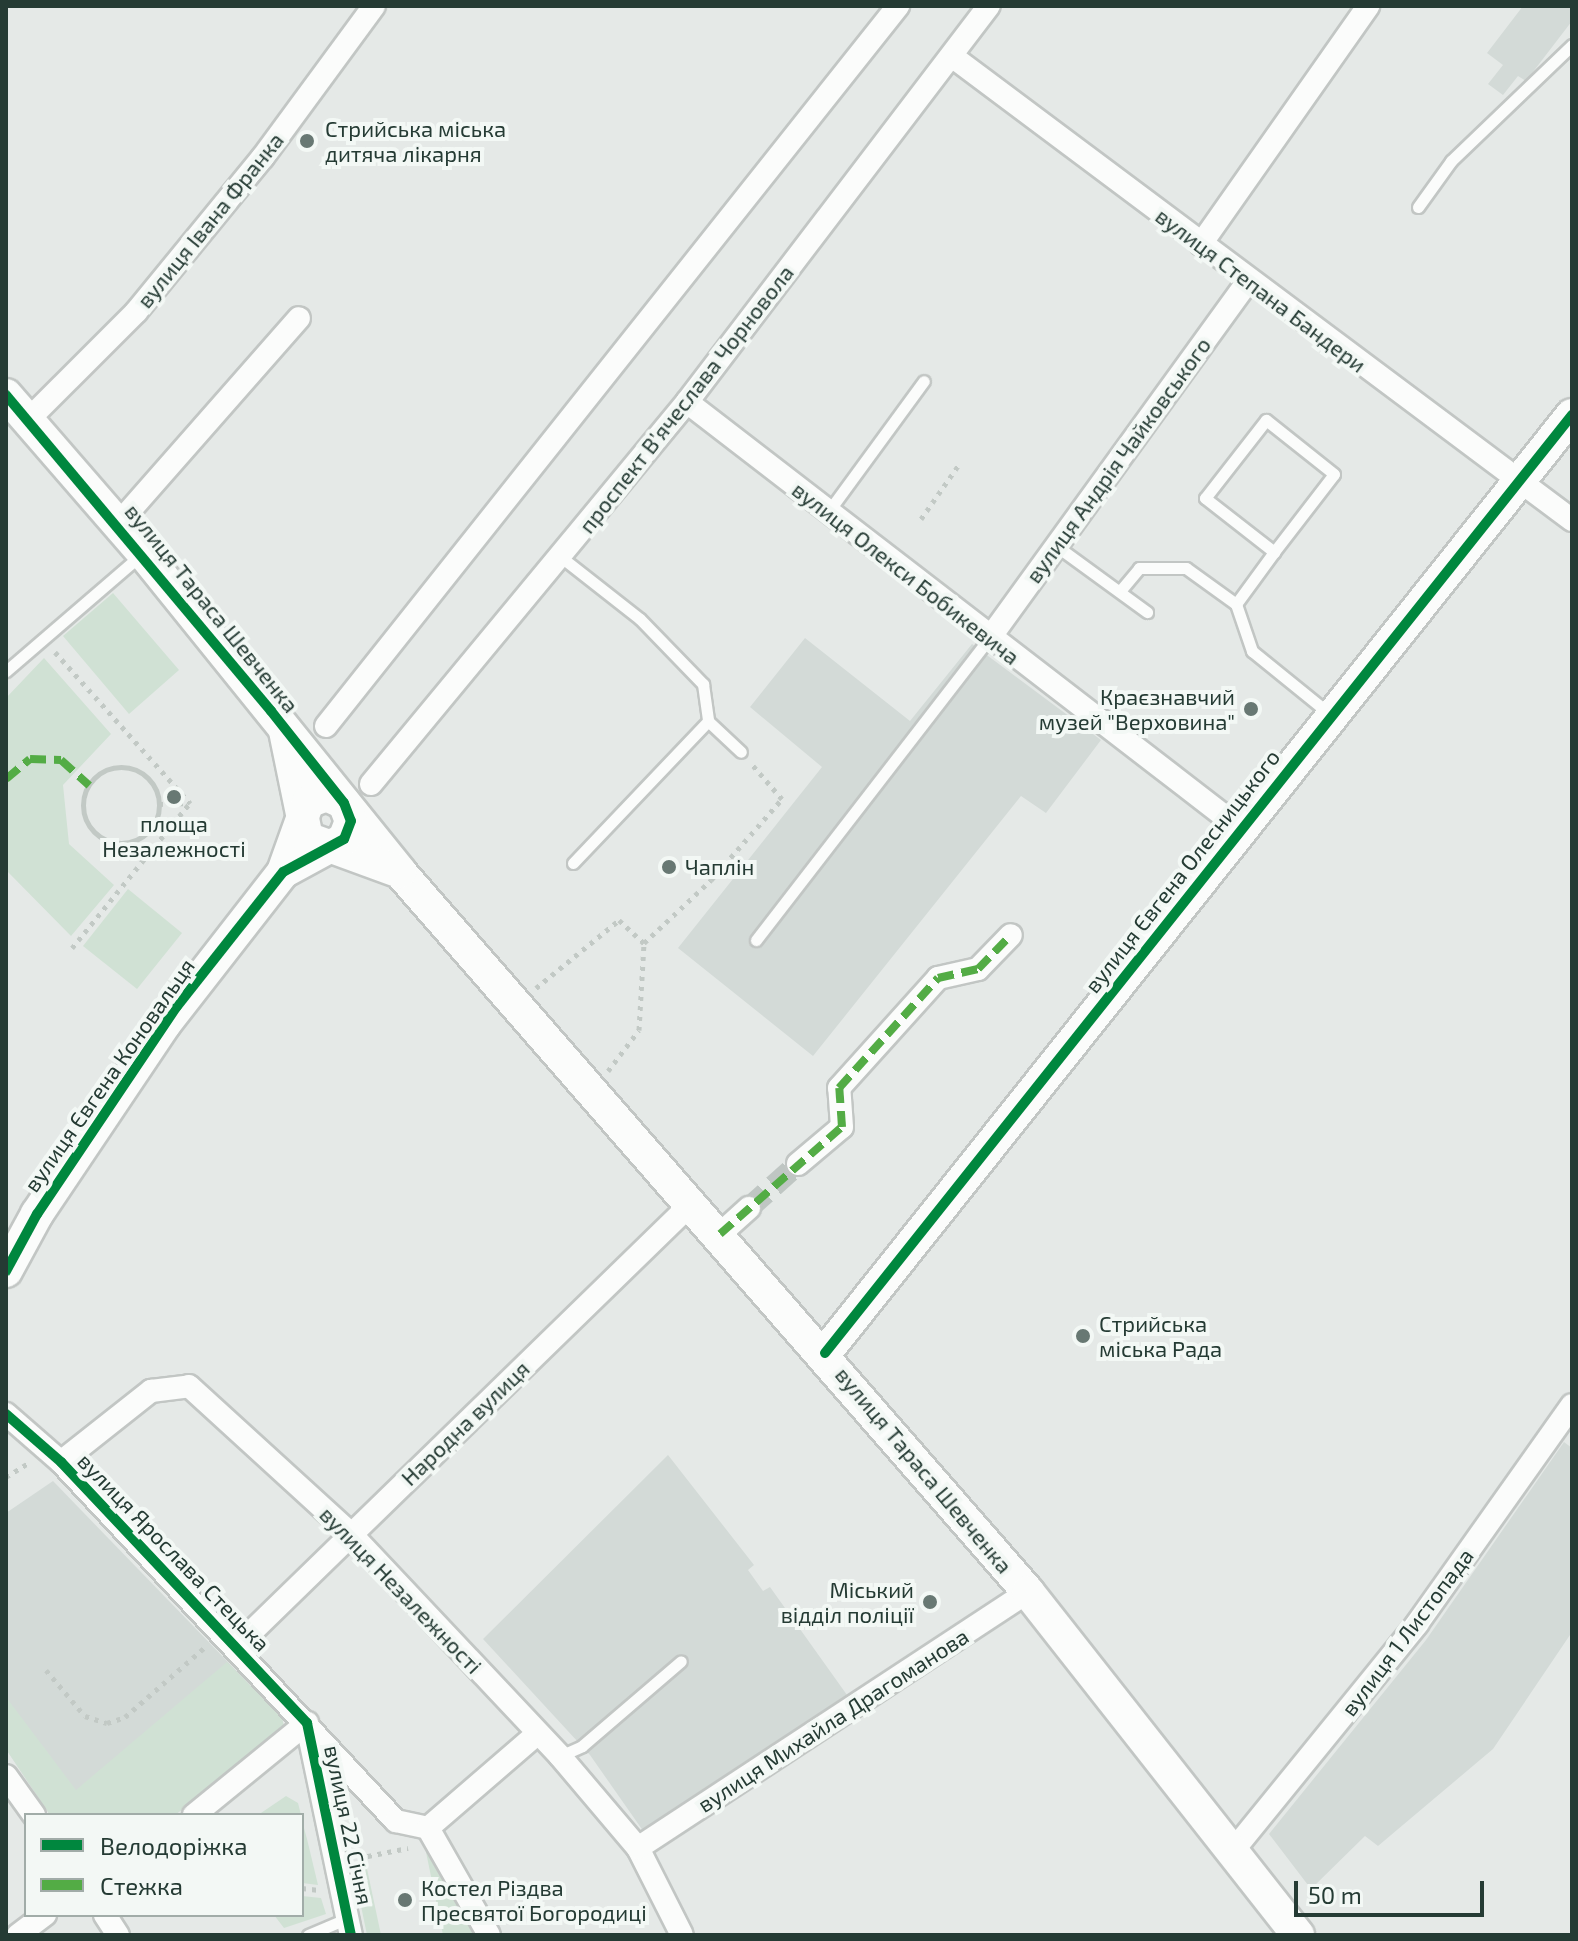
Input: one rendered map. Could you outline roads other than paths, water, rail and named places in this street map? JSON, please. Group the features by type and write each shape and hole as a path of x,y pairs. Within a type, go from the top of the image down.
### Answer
{"main road":[{"name":"вулиця Тараса Шевченка","path":"6,395 143,553 400,872 825,1353 1028,1592 1298,1935"},
{"name":"вулиця Євгена Олесницького","path":"825,1353 1572,415"},
{"name":"вулиця Євгена Коновальця","path":"6,1271 37,1214 164,1025 283,872 301,820 285,731"},
{"path":"325,846 349,831 344,803 336,797 317,797 308,802 301,820 307,838 325,846 400,872"},
{"name":"вулиця Євгена Коновальця","path":"283,872 325,846"}],"street":[{"name":"вулиця Івана Франка","path":"29,419 136,312 263,157 374,6"},
{"path":"326,726 898,6"},
{"name":"проспект Вʼячеслава Чорновола","path":"371,784 687,402 989,6"},
{"path":"1201,244 1368,6"},
{"name":"вулиця Степана Бандери","path":"953,57 1248,281 1572,520"},
{"name":"вулиця Андрія Чайковського","path":"989,639 1248,281"},
{"path":"118,524 299,318"},
{"name":"вулиця Олекси Бобикевича","path":"687,402 989,639 1241,829"},
{"path":"798,1164 842,1127 839,1088 938,978 978,969 1011,935"},
{"name":"Народна вулиця","path":"230,1638 351,1534 693,1202"},
{"path":"720,1234 749,1208"},
{"name":"вулиця Незалежності","path":"61,1462 151,1391 189,1386 351,1534 560,1756 638,1848 682,1935"},
{"name":"вулиця 1 Листопада","path":"1232,1852 1417,1624 1572,1405"},
{"name":"вулиця Ярослава Стецька","path":"6,1414 61,1462 230,1638 396,1821 426,1836"},
{"name":"вулиця Михайла Драгоманова","path":"638,1848 1028,1592"},
{"path":"196,1813 307,1723"},
{"name":"вулиця 22 Січня","path":"307,1723 350,1926"},
{"path":"489,1935 426,1836 538,1733"},
{"path":"6,1776 33,1813"},
{"path":"18,1935 42,1917"},
{"path":"106,1917 118,1935"}],"lane":[{"path":"1418,207 1451,161 1572,45"},
{"path":"828,512 924,381"},
{"path":"1236,604 1334,474 1266,420 1205,498 1274,552"},
{"path":"1055,545 1147,612"},
{"path":"6,671 143,553"},
{"path":"561,557 640,619 703,684 708,721 741,752"},
{"path":"1120,591 1139,568 1186,568 1236,604 1252,651 1331,716"},
{"path":"756,940 989,639"},
{"path":"573,863 708,721"},
{"path":"560,1756 582,1746 681,1661"},
{"path":"308,1935 350,1926"}],"tunnel":[{"path":"749,1208 798,1164"}],"place":[{"name":"Стрийська міська дитяча лікарня","path":"307,141"},
{"name":"Краєзнавчий музей \"Верховина\"","path":"1251,709"},
{"name":"площа Незалежності","path":"174,797"},
{"name":"Чаплін","path":"669,867"},
{"name":"Стрийська міська Рада","path":"1083,1336"},
{"name":"Міський відділ поліції","path":"930,1602"},
{"name":"Костел Різдва Пресвятої Богородиці","path":"405,1900"}]}
